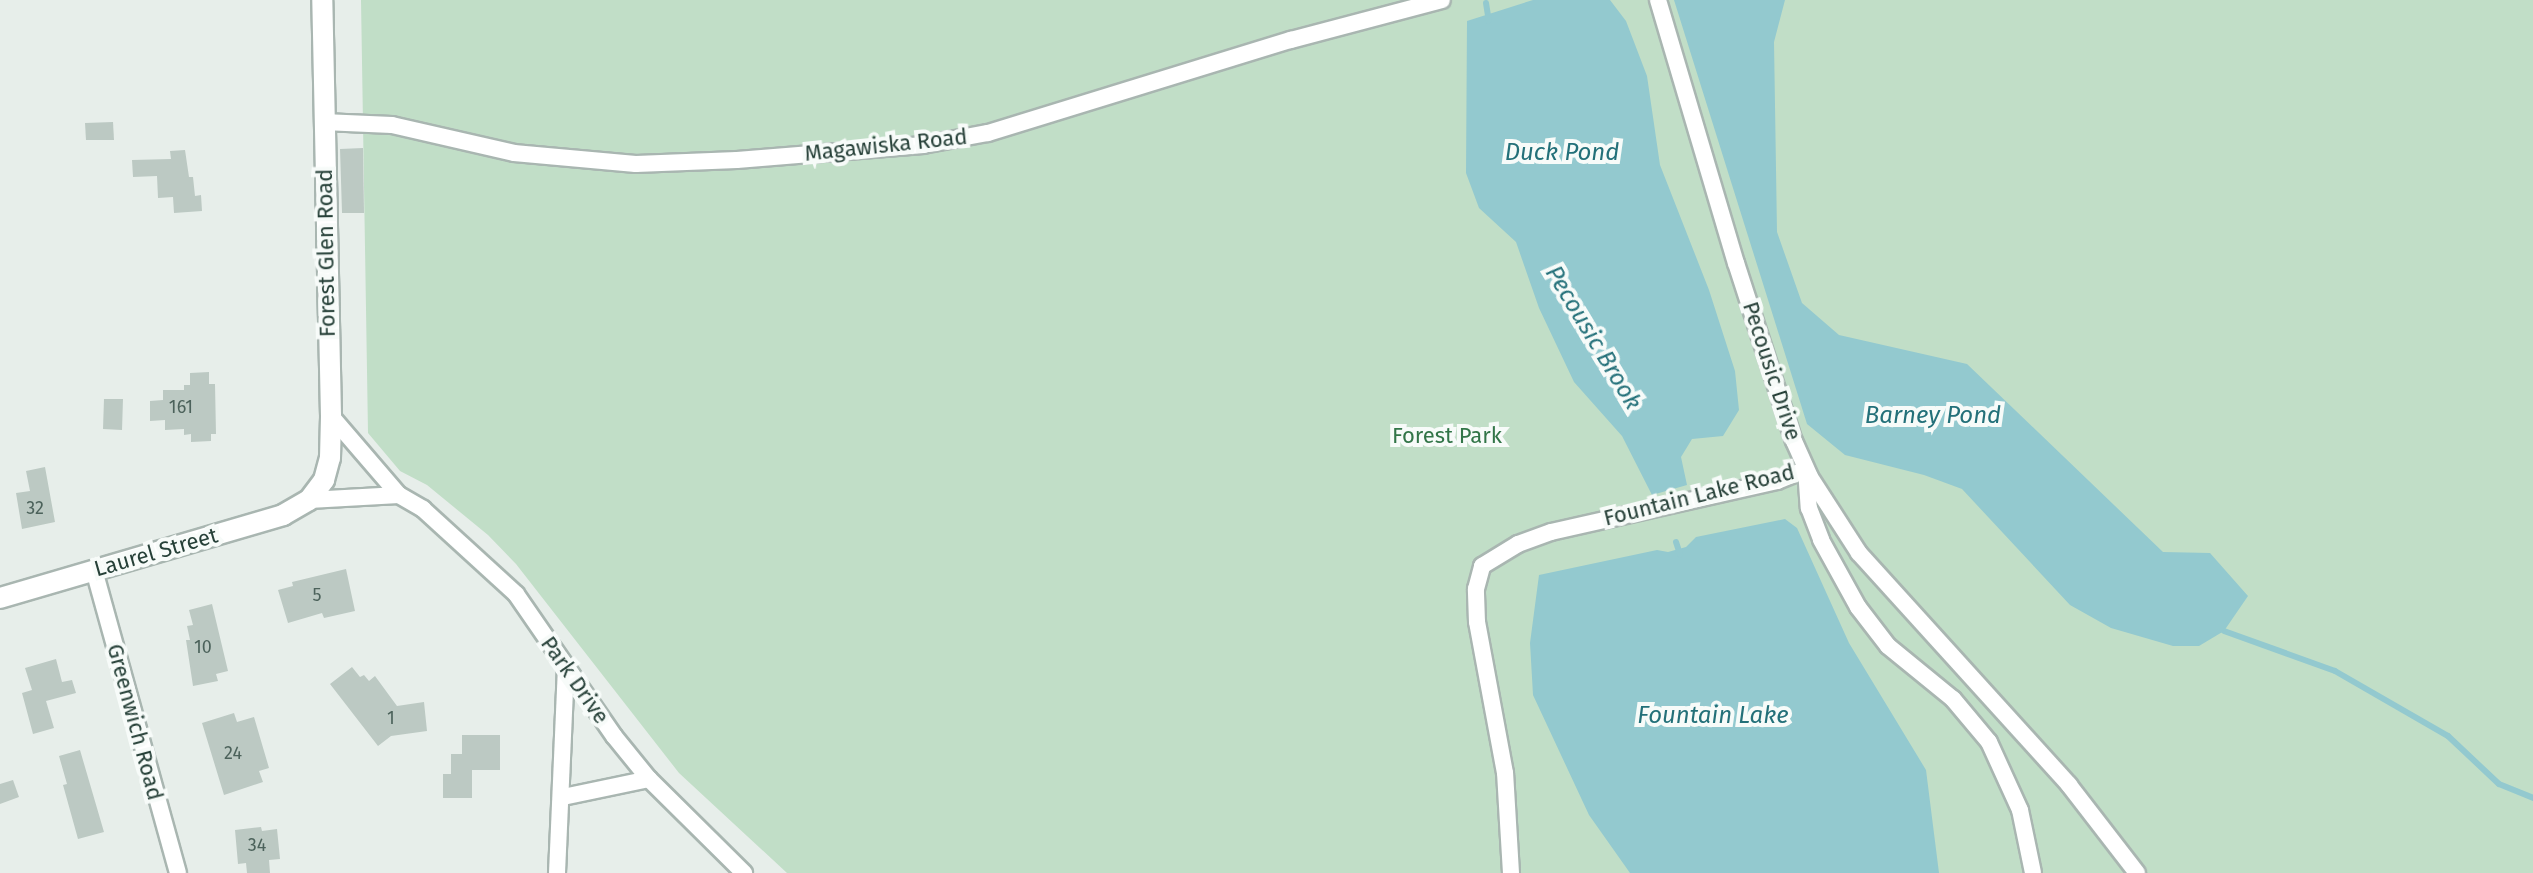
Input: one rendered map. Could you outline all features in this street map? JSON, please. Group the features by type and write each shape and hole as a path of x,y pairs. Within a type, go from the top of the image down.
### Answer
{"street":[{"name":"Forest Glen Road","path":"309,500 324,480 330,458 322,0"},
{"name":"Magawiska Road","path":"323,122 392,125 514,153 611,163 725,161 923,145 988,133 1291,40 1442,0"},
{"name":"Pecousic Drive","path":"1658,0 1736,263 1806,469 1859,553 2069,785 2137,873"},
{"name":"Park Drive","path":"331,416 399,495 423,509 516,594 649,779 744,873"},
{"name":"Fountain Lake Road","path":"1511,873 1505,773 1477,622 1476,589 1482,566 1510,548 1551,532 1777,481 1806,469 1809,508 1821,540 1858,607 1888,646 1953,699 1989,742 2020,810 2033,873"},
{"path":"309,500 399,495"},
{"name":"Laurel Street","path":"0,598 283,515 309,500"},
{"name":"Greenwich Road","path":"94,570 178,873"},
{"path":"557,873 563,797 566,667"},
{"path":"563,797 649,779"}],"green space":[{"name":"Forest Park","path":"361,0 2533,0 2533,873 787,873 679,773 516,564 488,535 427,485 400,471 368,433"}],"water":[{"name":"Duck Pond","path":"1533,0 1610,0 1626,21 1647,76 1660,165 1709,290 1735,371 1739,410 1723,436 1692,439 1681,457 1687,485 1652,495 1622,436 1574,382 1539,308 1516,242 1479,208 1466,173 1467,21"},
{"name":"Barney Pond","path":"1674,0 1785,0 1774,42 1777,232 1802,303 1839,335 1967,364 2163,552 2210,553 2248,596 2224,631 2199,646 2173,646 2111,628 2070,605 1962,489 1924,475 1845,455 1807,424"},
{"name":"Fountain Lake","path":"1785,519 1797,528 1849,643 1926,770 1939,873 1630,873 1589,815 1533,695 1530,643 1539,575 1657,550 1668,552 1686,547 1696,537"}],"building":[{"path":"113,122 114,140 86,140 85,123"},
{"path":"363,148 364,213 342,213 340,149"},
{"path":"185,150 189,177 193,177 195,196 201,195 202,211 174,213 173,197 158,198 157,176 133,177 132,160 171,159 170,151"},
{"path":"209,372 209,384 215,384 216,434 211,434 211,441 191,442 191,434 184,435 184,429 165,430 165,420 150,421 150,401 163,400 163,390 184,390 184,385 190,385 190,373"},
{"path":"104,399 123,399 122,430 103,429"},
{"path":"45,467 55,522 22,529 16,493 30,491 26,471"},
{"path":"346,569 355,611 324,618 322,613 288,623 278,590 293,586 292,582"},
{"path":"212,604 228,671 216,674 218,681 193,686 186,640 190,640 187,626 193,625 189,610"},
{"path":"56,659 62,682 72,680 76,693 46,701 54,728 33,734 22,693 32,690 25,668"},
{"path":"352,667 360,677 364,675 369,681 375,676 397,706 424,702 427,731 391,736 378,746 330,684"},
{"path":"234,713 237,722 254,717 269,768 259,771 263,782 224,795 202,723"},
{"path":"462,735 500,735 500,770 472,770 472,798 443,798 443,774 451,774 451,754 462,754"},
{"path":"80,750 104,832 78,839 63,785 67,784 59,756"},
{"path":"13,780 19,797 0,804 0,784"},
{"path":"261,827 262,831 277,829 280,859 269,860 270,873 247,873 246,863 238,864 235,830"}],"waterway":[{"name":"Pecousic Brook","path":"1486,3 1489,21"},
{"name":"Pecousic Brook","path":"1676,542 1680,554"},
{"path":"2224,631 2335,671 2448,736 2499,784 2533,798"}]}
